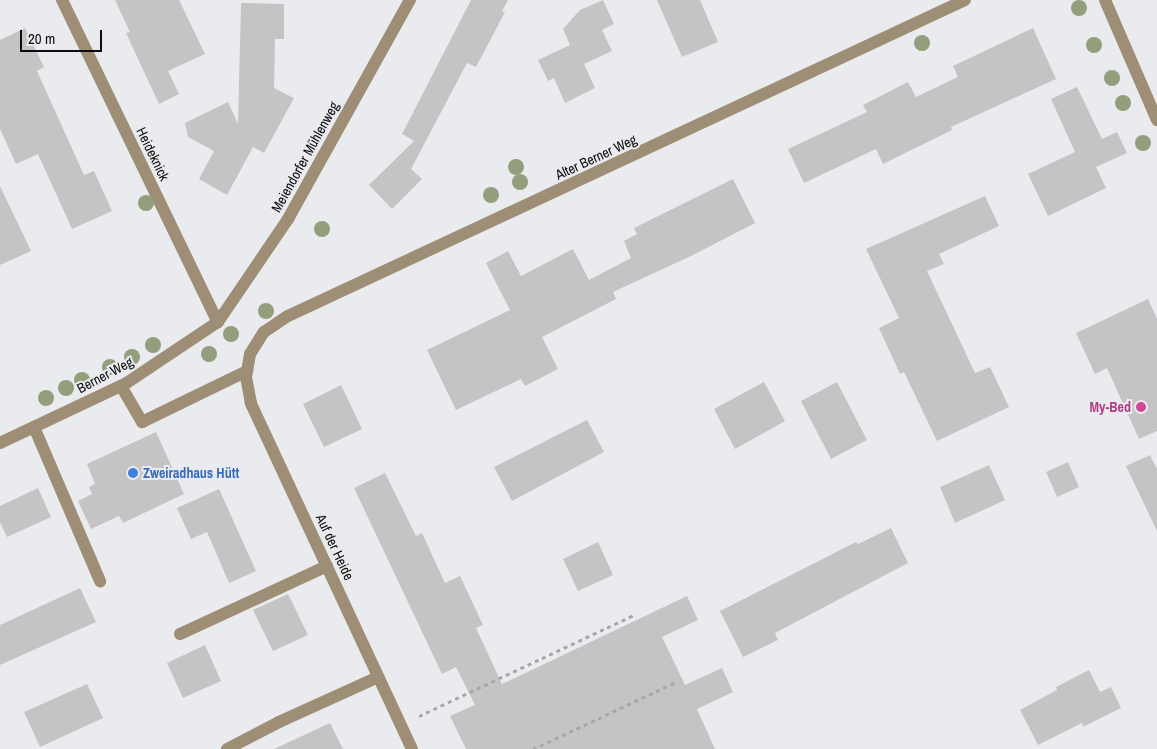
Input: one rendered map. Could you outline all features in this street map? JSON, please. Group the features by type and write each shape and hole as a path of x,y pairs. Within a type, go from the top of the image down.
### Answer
{"street":[{"name":"Heideknick","path":"62,0 218,322"},
{"name":"Meiendorfer Mühlenweg","path":"218,322 288,219 410,0"},
{"name":"Alter Berner Weg","path":"250,354 264,332 288,316 965,0"},
{"path":"1105,0 1157,120"},
{"name":"Berner Weg","path":"0,443 121,386 218,322"},
{"name":"Auf der Heide","path":"250,354 246,377 251,403 412,749"},
{"path":"121,386 142,422 247,371"},
{"path":"34,427 100,581"},
{"path":"180,634 327,566"},
{"path":"227,749 279,722 378,677"}],"path":[{"path":"401,725 636,614"},
{"path":"533,749 676,682"}],"building":[{"path":"115,0 179,0 205,54 168,71 179,94 159,104 126,33 130,32"},
{"path":"471,0 508,0 502,11 505,12 476,67 467,63 411,169 422,179 392,209 369,185 414,141 402,134"},
{"path":"603,0 614,24 602,30 612,51 584,64 595,88 565,103 554,78 548,81 538,60 570,45 563,29 580,10"},
{"path":"657,0 700,0 718,42 682,57"},
{"path":"241,3 284,4 284,39 275,39 274,88 294,98 264,153 253,147 227,195 199,179 214,151 188,137 185,123 228,102 238,124"},
{"path":"25,28 44,67 37,71 84,175 94,171 112,211 72,229 38,154 16,164 0,129 0,40"},
{"path":"1033,28 1056,79 951,127 952,130 883,164 876,149 804,183 788,149 867,112 863,105 908,82 916,97 958,77 953,66"},
{"path":"1077,87 1102,139 1117,132 1127,153 1096,167 1106,188 1048,216 1028,174 1075,152 1051,99"},
{"path":"733,179 755,223 691,256 613,292 616,299 542,337 558,369 525,386 521,379 456,410 427,350 510,310 486,263 508,251 521,276 573,249 589,280 631,258 624,241 637,234 634,228"},
{"path":"0,186 31,251 0,265"},
{"path":"985,196 999,226 939,254 944,264 927,271 975,373 990,367 1009,407 937,441 904,372 900,374 879,328 899,318 866,249"},
{"path":"1148,299 1157,319 1157,431 1139,439 1107,368 1095,374 1076,333"},
{"path":"764,382 785,421 735,449 714,409"},
{"path":"837,382 867,440 831,459 801,401"},
{"path":"341,385 362,429 324,447 303,404"},
{"path":"587,420 604,452 512,501 494,467"},
{"name":"Zweiradhaus Hütt","path":"156,432 184,494 123,523 119,516 91,529 78,501 92,494 89,487 95,484 87,464"},
{"path":"1150,455 1157,469 1157,531 1126,466"},
{"path":"1068,462 1079,487 1057,497 1046,472"},
{"path":"989,465 1005,500 955,523 940,487"},
{"path":"385,473 416,536 422,533 445,583 460,576 483,625 476,628 502,684 687,596 698,620 662,637 685,685 722,668 733,692 697,709 715,749 466,749 450,716 475,705 456,667 442,674 354,488"},
{"path":"38,488 51,517 7,537 0,522 0,506"},
{"path":"219,489 256,571 229,583 207,532 191,539 177,508"},
{"path":"891,528 908,563 775,633 778,640 743,657 720,611 856,542 858,544"},
{"path":"598,542 613,575 578,591 563,559"},
{"path":"80,588 96,622 0,665 0,625"},
{"path":"288,594 308,635 273,651 253,610"},
{"path":"205,645 221,681 183,698 167,663"},
{"path":"1089,670 1100,692 1111,687 1121,708 1083,727 1082,723 1038,745 1020,710 1057,690 1056,687"},
{"path":"87,684 103,718 40,747 24,712"},
{"path":"330,723 343,749 274,749"}],"place":[{"name":"My-Bed","path":"1141,407"},
{"name":"Zweiradhaus Hütt","path":"133,473"}]}
